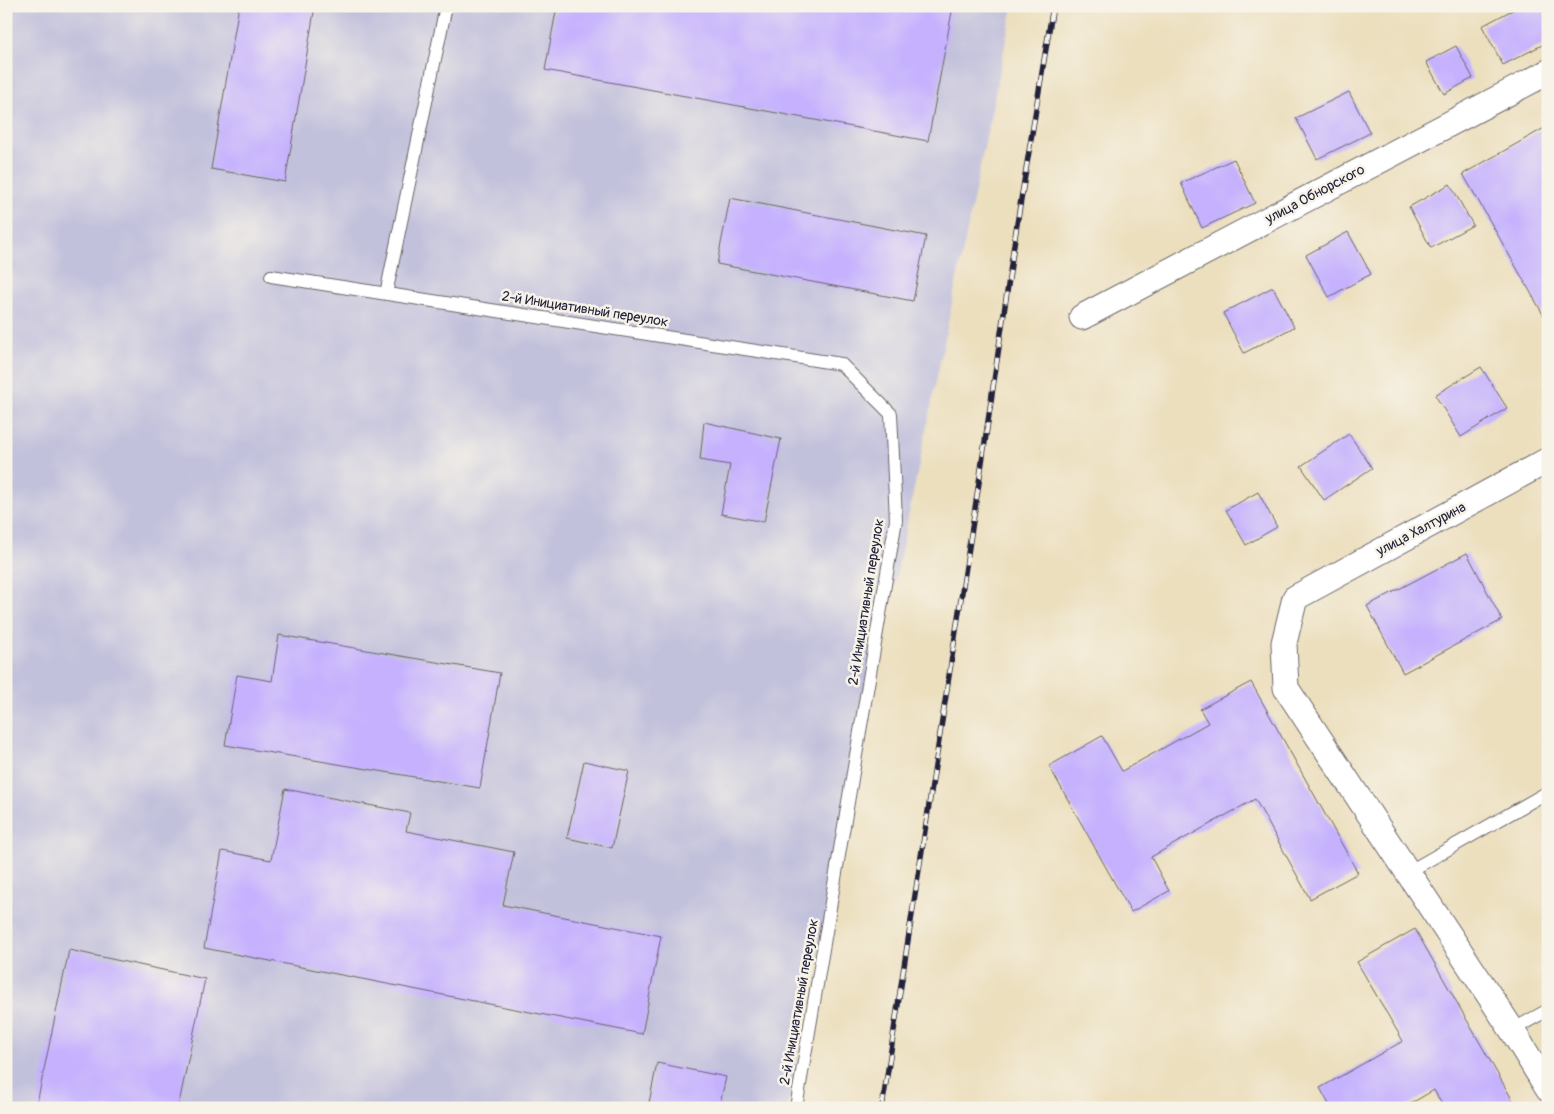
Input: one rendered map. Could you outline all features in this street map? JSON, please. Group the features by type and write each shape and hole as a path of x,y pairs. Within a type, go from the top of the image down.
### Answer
{"street":[{"name":"улица Обнорского","path":"1082,317 1548,72"},
{"name":"улица Халтурина","path":"1408,872 1286,688 1284,643 1295,598 1548,460"},
{"path":"1408,872 1512,1030 1548,1089"}],"lane":[{"path":"386,294 446,6"},
{"name":"2-й Инициативный переулок","path":"271,276 841,364 891,414 896,520 796,1108"},
{"path":"1408,872 1548,792"},
{"path":"1512,1030 1548,1010"}],"shaded area":[{"path":"6,6 1013,6 787,1108 6,1108"}],"building":[{"path":"239,6 315,6 285,182 211,169"},
{"path":"557,6 953,6 928,141 545,70"},
{"path":"1520,6 1548,6 1548,42 1503,65 1482,26"},
{"path":"1456,46 1473,78 1444,94 1426,62"},
{"path":"1349,92 1370,133 1317,159 1296,118"},
{"path":"1548,126 1548,323 1463,174"},
{"path":"1234,159 1255,203 1202,228 1181,183"},
{"path":"1450,184 1473,225 1431,248 1409,207"},
{"path":"730,198 926,236 913,301 717,264"},
{"path":"1348,232 1371,274 1329,297 1306,255"},
{"path":"1273,287 1294,327 1244,353 1223,313"},
{"path":"1481,367 1507,408 1461,437 1435,395"},
{"path":"704,422 781,439 764,522 721,514 730,465 700,460"},
{"path":"1349,434 1372,468 1324,500 1301,466"},
{"path":"1258,492 1277,527 1246,545 1226,510"},
{"path":"1467,553 1502,620 1403,673 1367,606"},
{"path":"279,635 500,673 480,788 225,745 237,675 272,681"},
{"path":"1251,682 1358,873 1310,899 1255,799 1151,857 1169,891 1131,912 1049,766 1102,736 1122,771 1208,723 1200,709"},
{"path":"584,761 629,771 612,848 567,838"},
{"path":"285,789 410,813 406,831 514,852 503,905 661,936 642,1034 204,948 222,851 271,860"},
{"path":"1415,929 1517,1108 1444,1108 1434,1090 1403,1108 1331,1108 1320,1088 1403,1041 1357,962"},
{"path":"69,950 205,979 178,1108 36,1108"},
{"path":"657,1063 726,1077 719,1108 648,1108"}],"railway":[{"path":"882,1108 1017,224 1053,6"}]}
